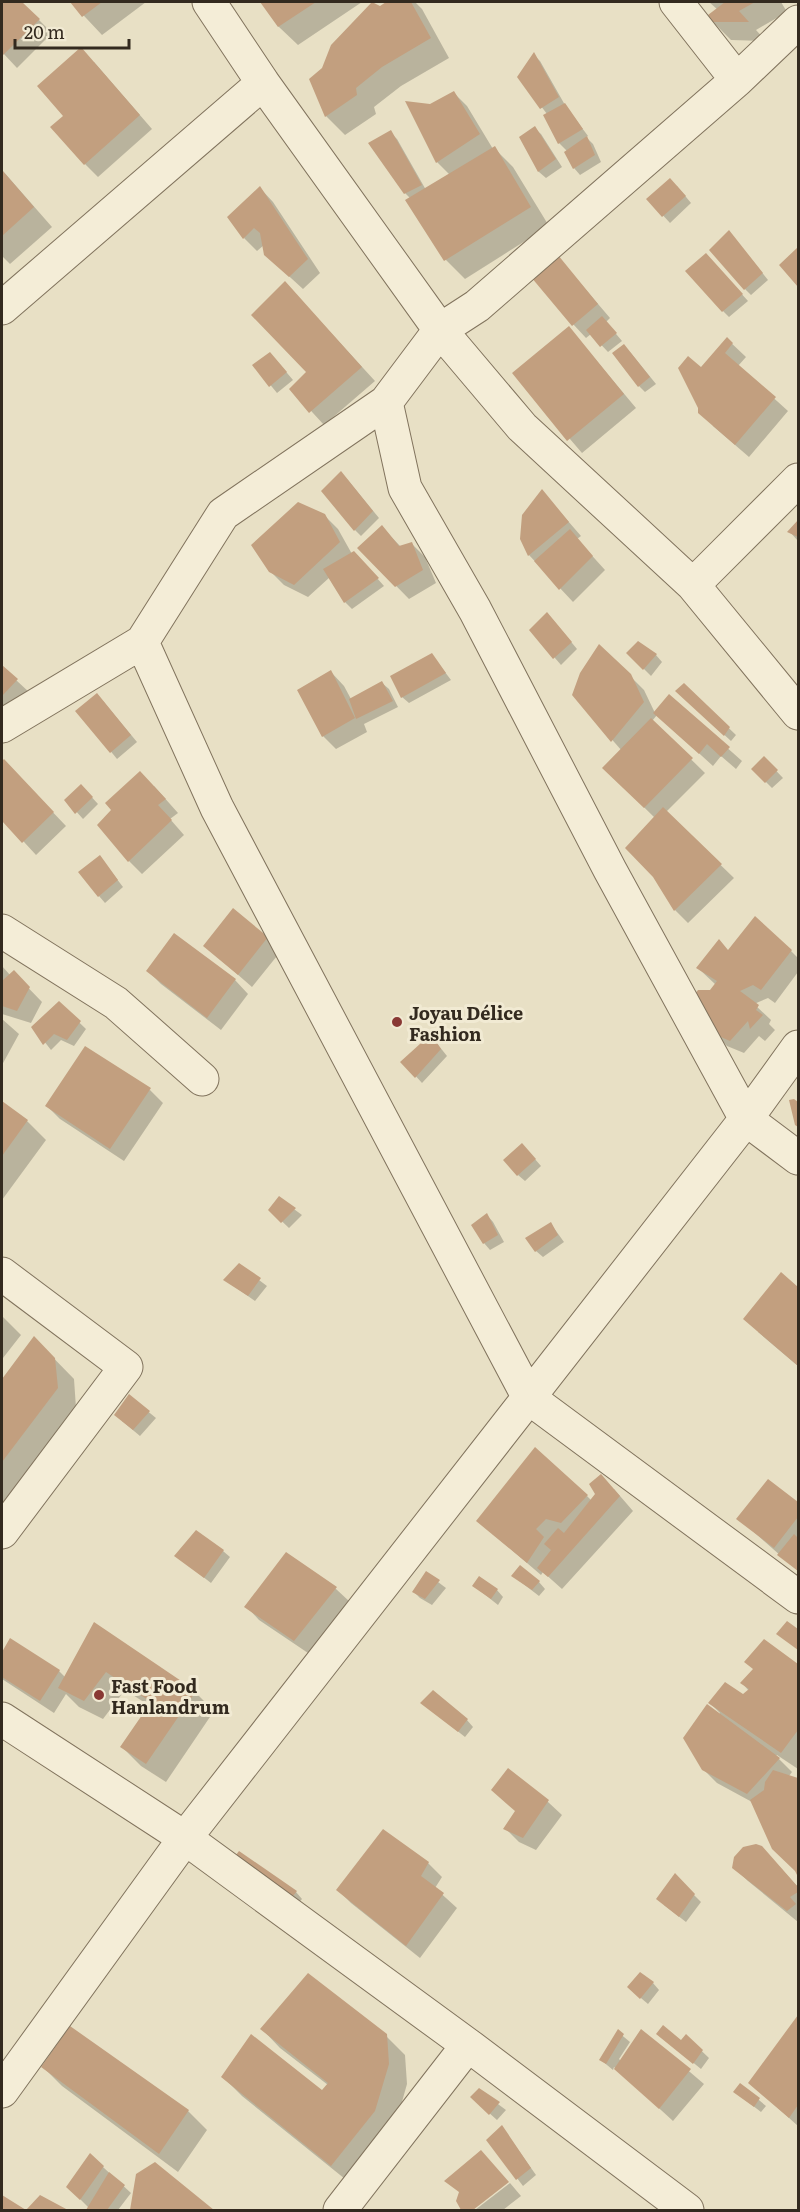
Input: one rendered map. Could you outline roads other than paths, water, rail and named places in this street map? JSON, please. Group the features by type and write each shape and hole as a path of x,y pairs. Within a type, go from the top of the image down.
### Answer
{"street":[{"path":"209,2 263,83 440,330 522,427 693,585 798,713"},
{"path":"676,2 737,81"},
{"path":"2,726 142,642 223,514 386,402 440,330 477,306 737,81 798,22"},
{"path":"2,308 263,83"},
{"path":"386,402 405,488 475,610 610,870 746,1119 798,1158"},
{"path":"693,585 798,480"},
{"path":"142,642 217,808 529,1398 798,1597"},
{"path":"2,931 116,1004 202,1078"},
{"path":"2,2091 185,1839 746,1119 798,1047"},
{"path":"2,1274 126,1367 2,1533"},
{"path":"2,1719 185,1839 468,2045 687,2211"},
{"path":"340,2211 468,2045"}],"place":[{"name":"Joyau Délice Fashion","path":"397,1022"},
{"name":"Fast Food Hanlandrum","path":"99,1695"}]}
